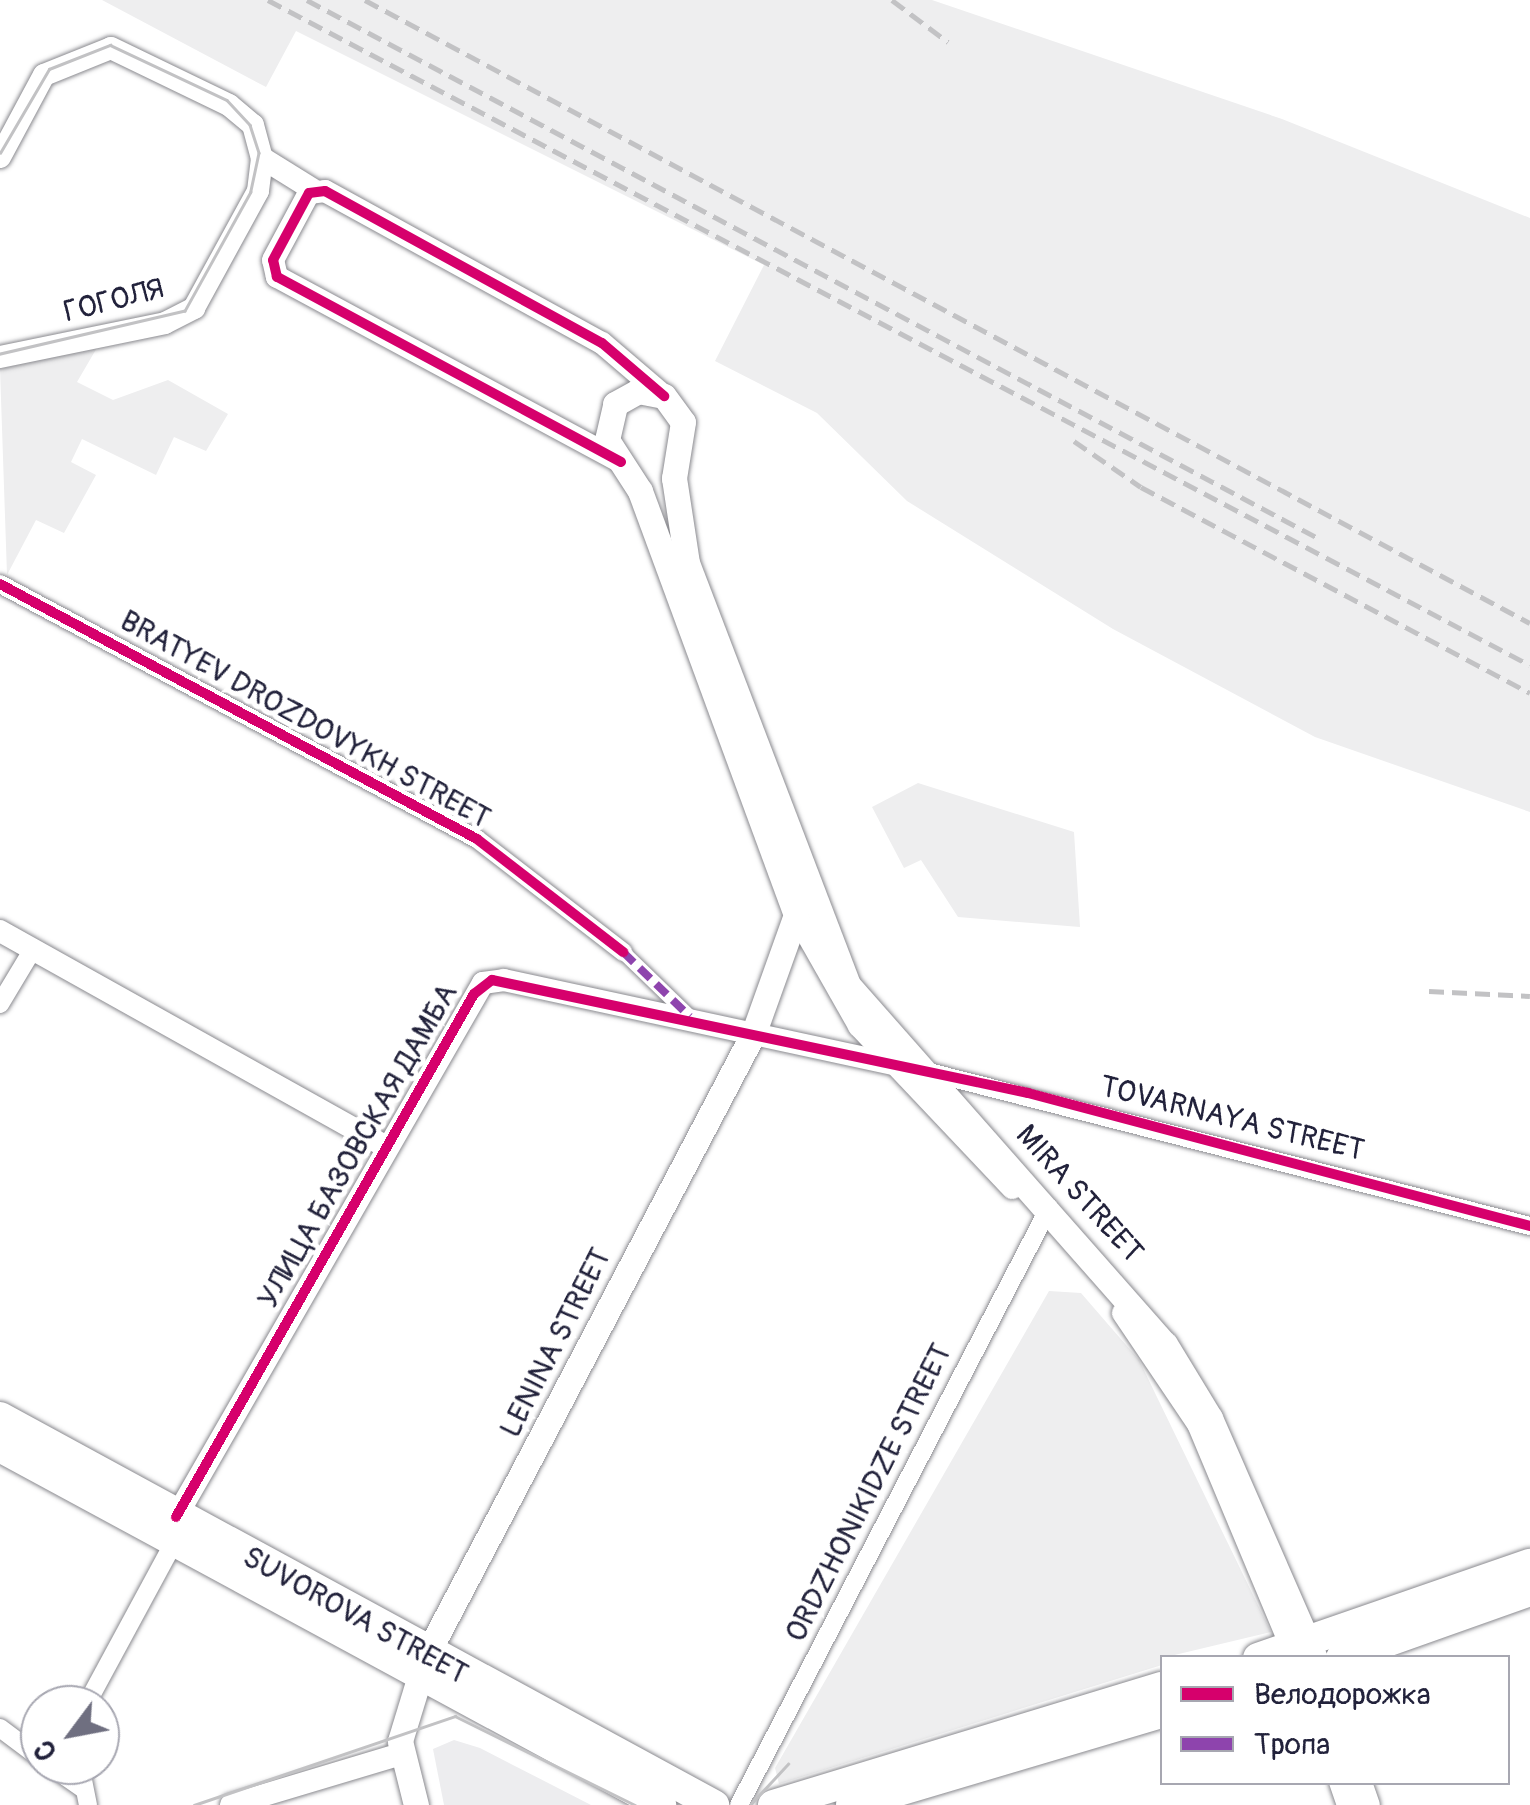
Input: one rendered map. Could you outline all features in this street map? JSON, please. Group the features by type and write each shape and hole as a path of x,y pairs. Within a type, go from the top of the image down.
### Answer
{"main road":[{"path":"638,391 664,396 683,422 679,449 653,469 621,462 606,440 616,404 638,391"},
{"name":"MIRA STREET","path":"679,449 687,563 813,908 848,984 1046,1215 1165,1344 1210,1418 1303,1651"},
{"name":"MIRA STREET","path":"621,462 796,915"},
{"name":"LENINA STREET","path":"400,1754 422,1667 754,1032 796,915"},
{"name":"SUVOROVA STREET","path":"0,1417 174,1530"},
{"name":"SUVOROVA STREET","path":"0,1447 174,1530 661,1805"},
{"path":"1277,1655 1303,1651 1530,1564"},
{"path":"1349,1655 1530,1591"},
{"name":"SUVOROVA STREET","path":"422,1667 714,1805"},
{"path":"774,1805 1160,1688"},
{"path":"851,1805 1160,1714"},
{"path":"400,1754 416,1805"}],"street":[{"path":"0,157 49,71 111,48 228,104 256,132 262,158 312,189 602,344 664,396"},
{"name":"ГОГОЛЯ","path":"0,358 165,324 194,308 258,191 262,158"},
{"path":"312,189 273,260 277,278 621,462"},
{"name":"BRATYEV DROZDOVYKH STREET","path":"0,584 477,839 623,952"},
{"name":"MIRA STREET","path":"796,915 839,1001 892,1062 1046,1215"},
{"path":"0,930 386,1146"},
{"path":"0,1004 33,948"},
{"path":"623,952 690,1018"},
{"name":"УЛИЦА БАЗОВСКАЯ ДАМБА","path":"96,1685 174,1530 386,1146 482,983 690,1018 920,1070"},
{"name":"TOVARNAYA STREET","path":"920,1070 1530,1226"},
{"name":"ORDZHONIKIDZE STREET","path":"740,1805 1046,1215"},
{"path":"231,1805 400,1754"}],"shaded area":[{"path":"102,0 932,0 1282,119 1530,218 1530,812 1315,737 1113,629 907,501 817,413 715,361 764,265 296,31 266,87"},
{"path":"98,346 77,382 113,400 168,380 228,414 206,451 174,437 156,475 82,439 71,462 96,475 64,533 36,520 7,575 0,369"},
{"path":"918,783 1074,832 1080,927 958,917 921,860 904,868 872,807"},
{"path":"1049,1291 1081,1293 1139,1360 1271,1632 1160,1655 1160,1666 779,1784 775,1768"},
{"path":"454,1740 480,1748 591,1805 444,1805 433,1749"}],"tram line":[{"path":"0,153 49,69 110,45 227,100 250,125 259,153 251,192 185,311 0,354"},
{"path":"194,1805 455,1716 635,1805"},
{"path":"750,1805 788,1764"}],"railway":[{"path":"268,0 1530,665"},
{"path":"307,0 1318,538"},
{"path":"365,0 1530,623"},
{"path":"892,0 948,42"},
{"path":"1074,441 1141,487 1530,693"},
{"path":"1429,991 1530,996"}],"marked path":[{"path":"623,952 690,1017"}],"cycle path":[{"path":"621,462 277,277 273,260 309,193 325,191 602,343 664,396"},
{"path":"0,584 477,839 623,952"},
{"path":"176,1517 474,994 492,980 1028,1093 1530,1226"}]}
